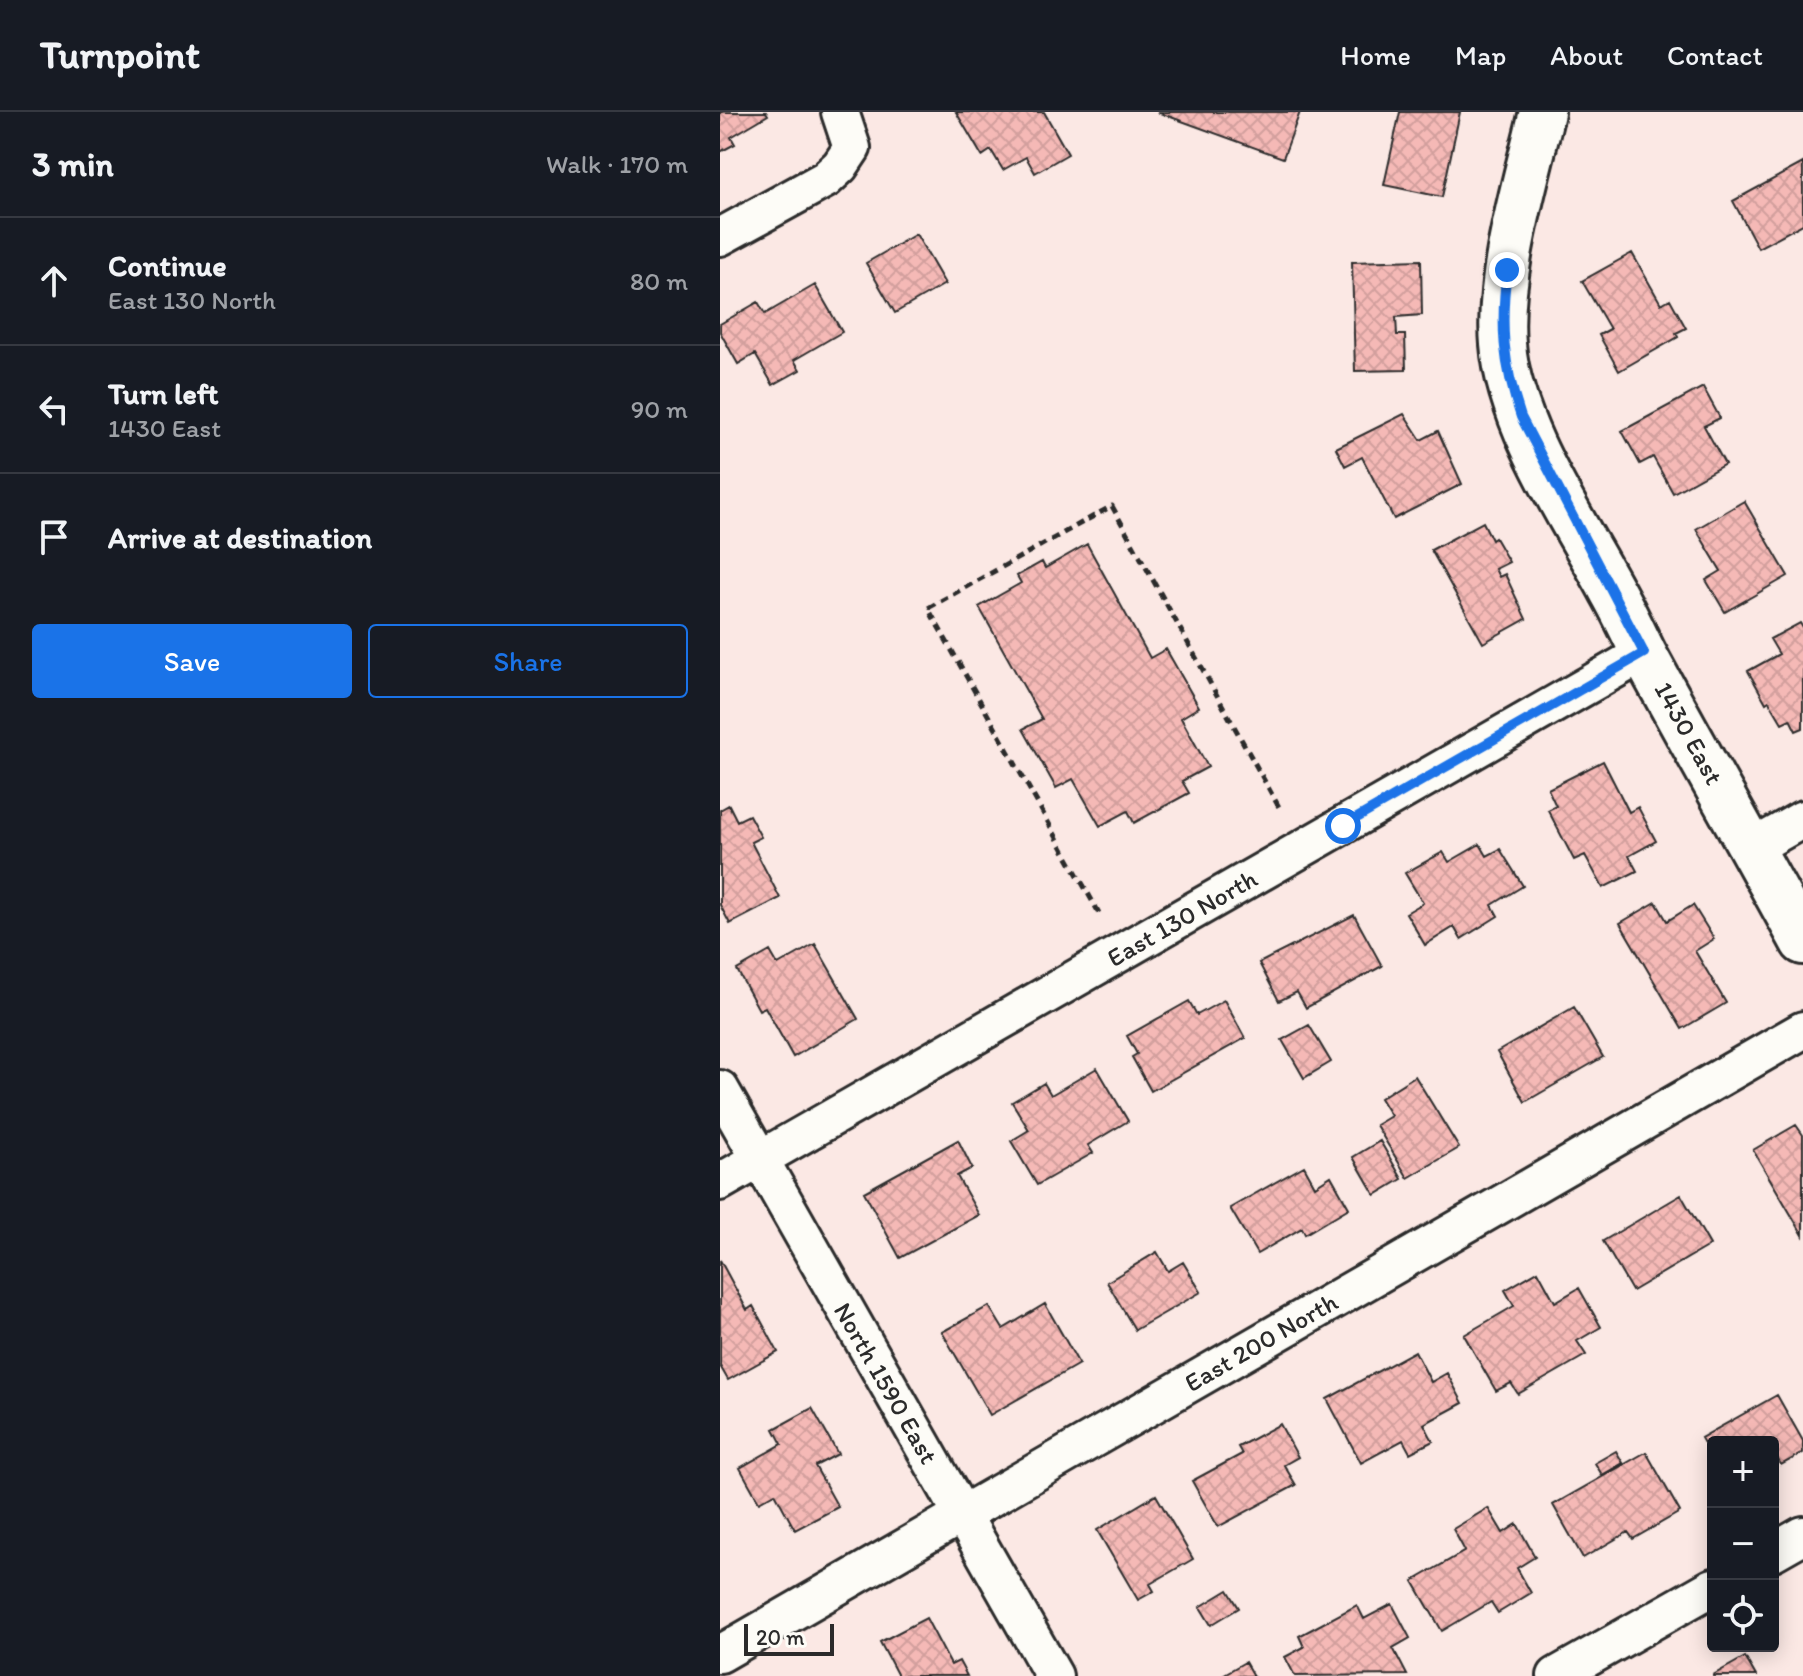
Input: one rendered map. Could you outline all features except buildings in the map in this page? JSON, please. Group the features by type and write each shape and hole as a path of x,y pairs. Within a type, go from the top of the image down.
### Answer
{"street":[{"path":"720,237 826,179 840,166 852,148 840,112"},
{"name":"1430 East","path":"1542,112 1504,295 1502,343 1508,379 1521,417 1549,473 1803,942"},
{"name":"East 130 North","path":"720,1182 1644,653"},
{"path":"1752,848 1803,819"},
{"name":"East 200 North","path":"720,1654 1803,1030"},
{"name":"North 1590 East","path":"720,1089 1054,1676"},
{"path":"1779,1549 1803,1535"},
{"path":"1556,1676 1707,1590"}],"path":[{"path":"1099,913 928,608 1112,506 1280,809"}],"route":[{"path":"1343,826 1644,653 1521,417 1508,379 1502,343 1502,307 1507,270"}]}
